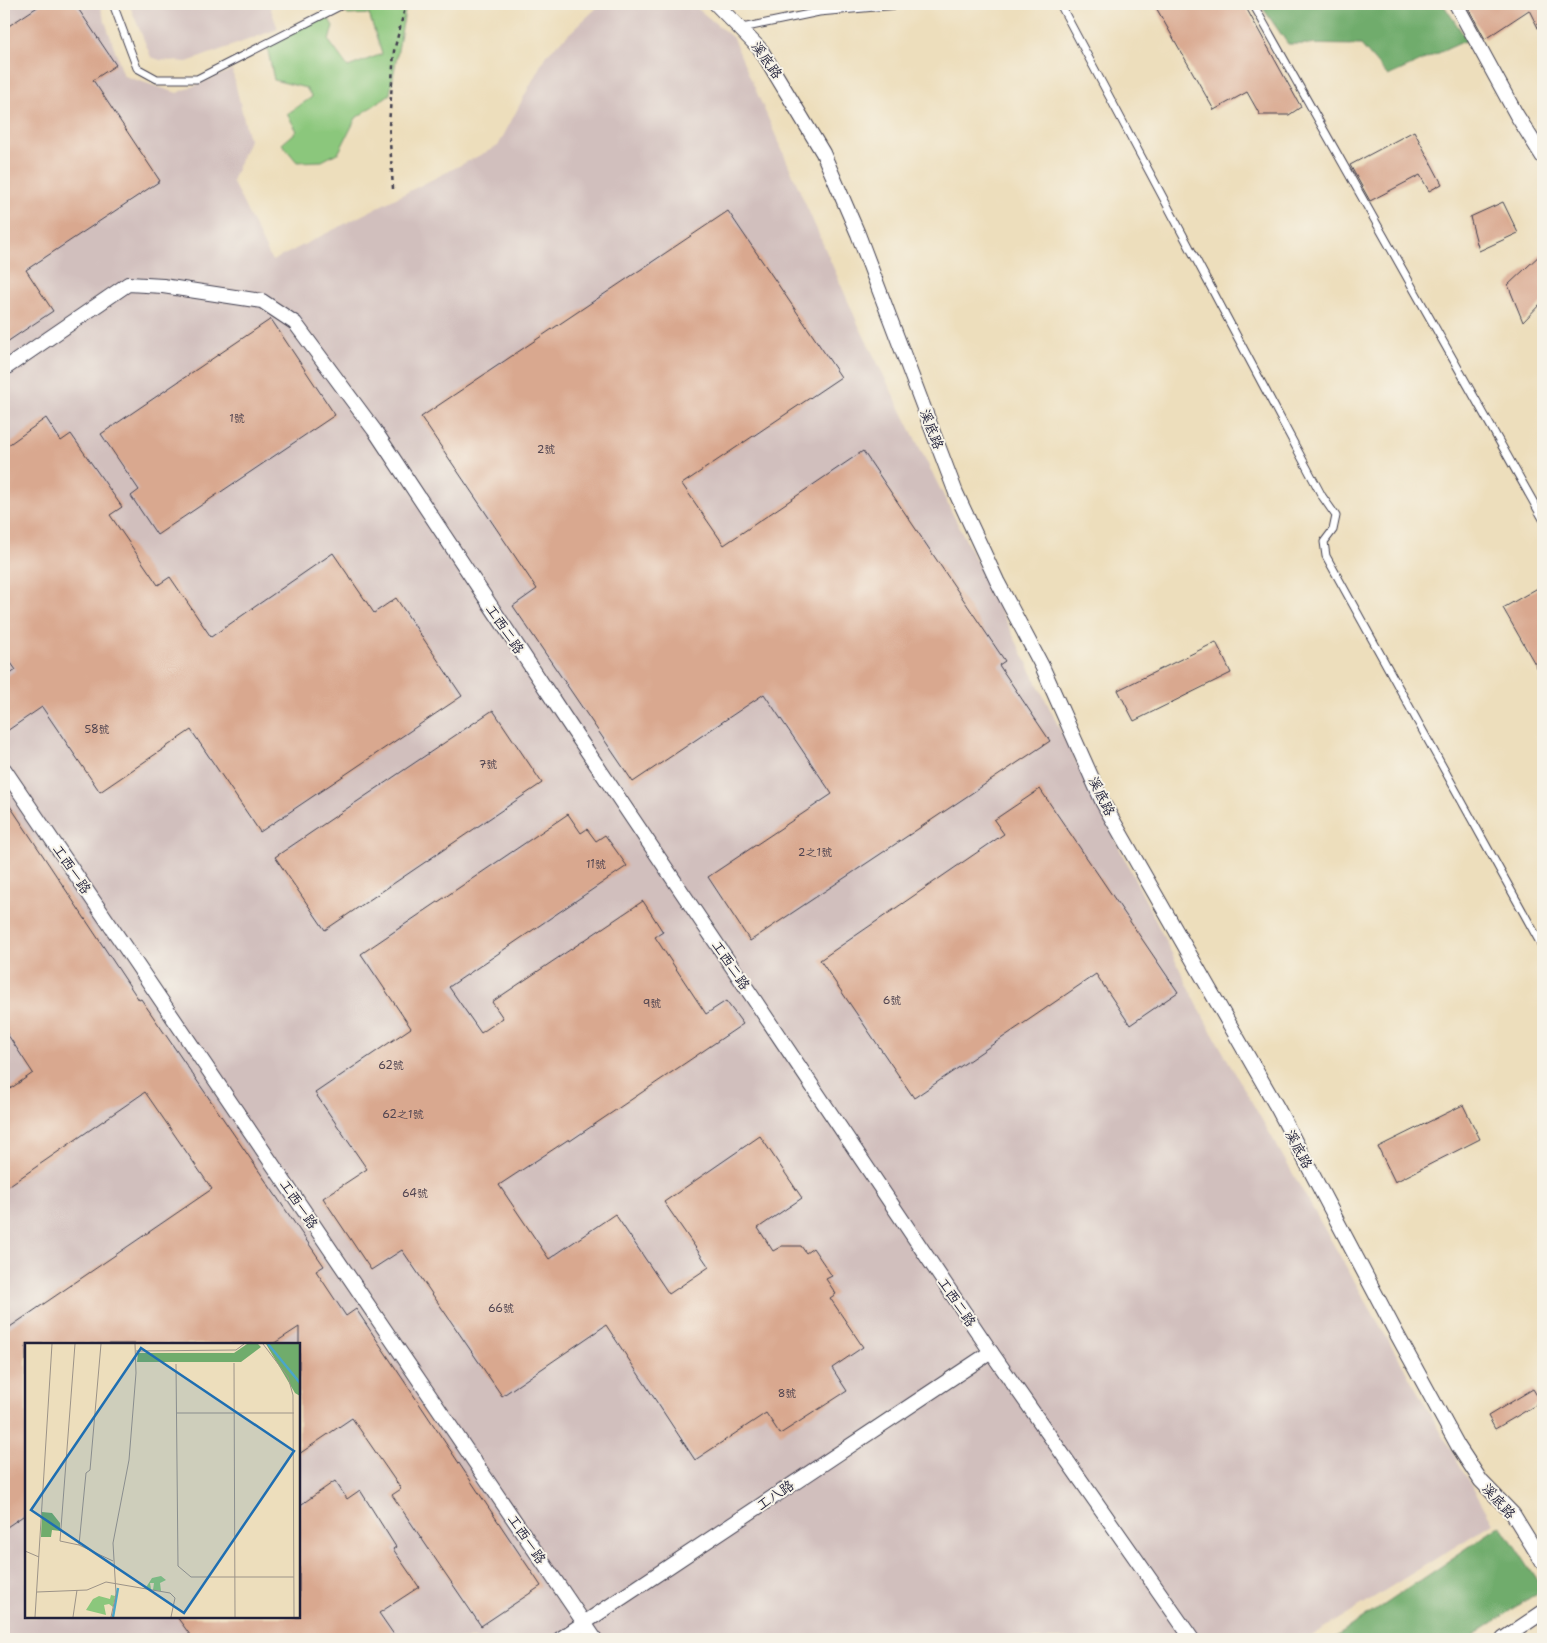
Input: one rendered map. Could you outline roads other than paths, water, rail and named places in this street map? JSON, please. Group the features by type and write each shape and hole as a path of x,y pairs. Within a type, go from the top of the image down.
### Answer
{"street":[{"name":"溪底路","path":"716,4 742,28 761,50 823,153 858,234 956,493 1042,666 1104,802 1278,1109 1394,1330 1458,1446 1481,1481 1513,1514 1543,1562"},
{"path":"1456,4 1543,157"},
{"name":"工西二路","path":"4,369 128,284 164,286 262,301 295,323 375,431 576,735 991,1352 1192,1639"},
{"name":"工西一路","path":"4,769 583,1623 596,1639"},
{"name":"工八路","path":"560,1639 991,1352"},
{"path":"1503,1639 1543,1612"}],"lane":[{"path":"113,4 137,68 157,79 198,79 344,4"},
{"path":"742,28 819,12 909,4"},
{"path":"1060,4 1318,487 1336,516 1333,530 1324,542 1326,556 1543,948"},
{"path":"1253,4 1543,518"}]}
